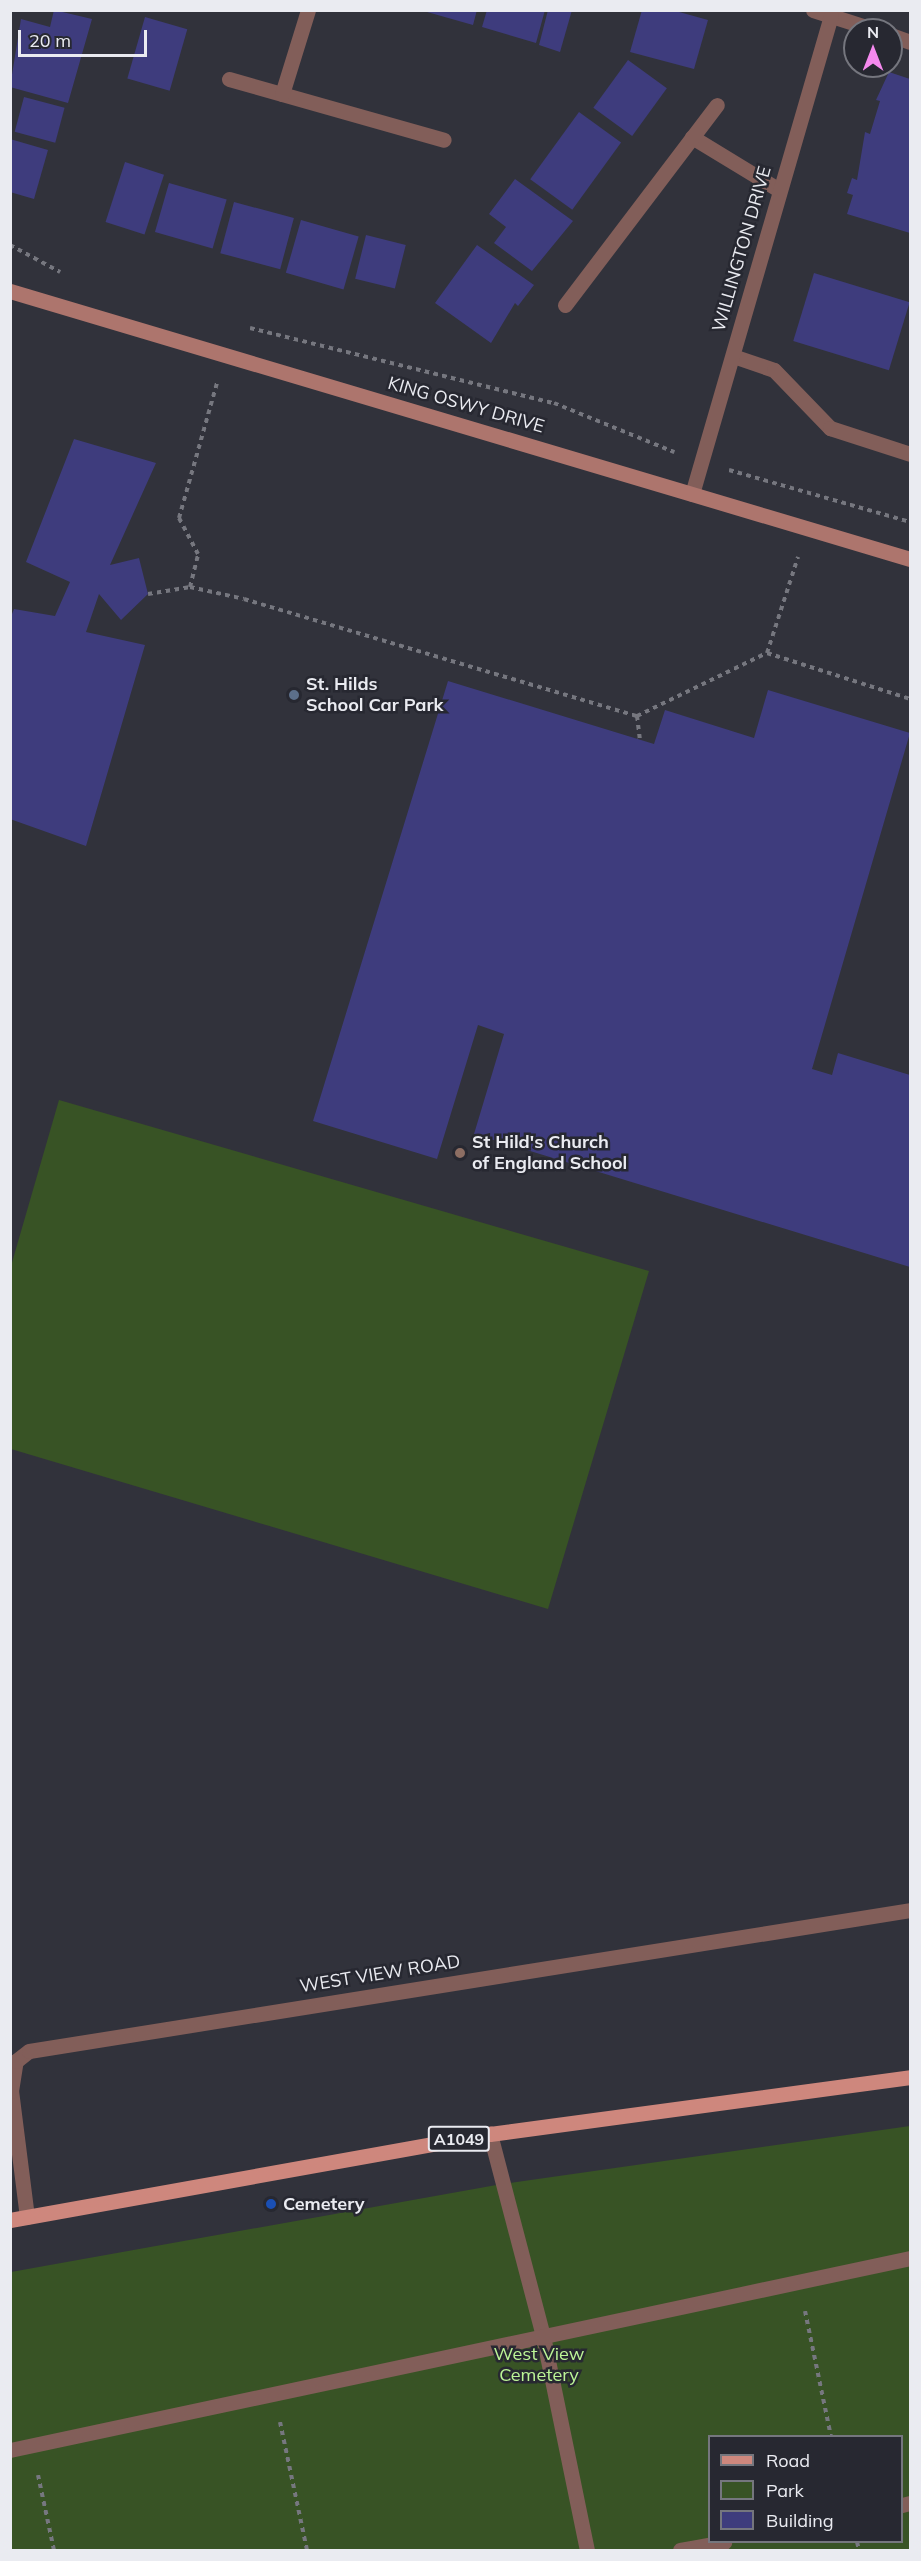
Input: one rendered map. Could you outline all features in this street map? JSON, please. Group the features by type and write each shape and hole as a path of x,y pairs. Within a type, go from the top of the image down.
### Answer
{"main road":[{"name":"A1049","path":"10,2220 490,2134 910,2077"}],"street":[{"path":"282,94 308,10"},
{"path":"813,10 843,20"},
{"name":"WILLINGTON DRIVE","path":"692,494 831,16"},
{"path":"229,79 444,140"},
{"path":"565,305 717,105"},
{"path":"692,137 779,190"},
{"name":"KING OSWY DRIVE","path":"10,291 910,559"},
{"path":"733,356 774,370 830,428 910,454"},
{"name":"WEST VIEW ROAD","path":"27,2217 11,2091 16,2061 29,2051 910,1910"},
{"path":"490,2134 543,2336 587,2550"},
{"path":"10,2450 910,2258"},
{"path":"680,2550 714,2543"}],"path":[{"path":"10,245 69,277"},
{"path":"240,326 554,403"},
{"path":"190,588 198,554 179,518 218,380"},
{"path":"767,653 799,553"},
{"path":"148,594 190,588 393,640 637,716 767,653 910,699"},
{"path":"637,716 640,740"},
{"path":"799,2282 831,2435"},
{"path":"274,2394 307,2550"},
{"path":"31,2446 54,2550"}],"green space":[{"path":"59,1100 649,1271 548,1609 11,1449 11,1266"},
{"name":"West View Cemetery","path":"910,2126 910,2550 11,2550 11,2272 502,2184"}],"building":[{"path":"54,10 92,19 68,103 10,87 21,19 50,27"},
{"path":"420,10 477,10 473,25"},
{"path":"487,10 545,10 536,43 482,27"},
{"path":"548,10 572,10 560,52 539,45"},
{"path":"642,10 672,10 708,20 694,69 630,52"},
{"path":"145,17 187,29 170,91 127,79"},
{"path":"628,60 667,88 632,136 593,108"},
{"path":"903,77 910,79 910,233 847,214 853,195 847,193 852,178 857,180 865,132 870,134 880,101 876,100 886,78"},
{"path":"24,97 65,108 55,143 15,132"},
{"path":"579,112 621,143 572,210 530,179"},
{"path":"10,139 48,150 34,199 10,192"},
{"path":"125,162 164,175 145,235 106,222"},
{"path":"515,179 573,221 532,271 494,243 506,227 489,214"},
{"path":"169,183 227,200 213,249 155,232"},
{"path":"234,202 294,218 280,269 220,253"},
{"path":"301,220 359,237 344,289 286,273"},
{"path":"366,235 406,245 395,289 355,279"},
{"path":"477,245 534,285 518,306 515,303 491,343 435,303"},
{"path":"814,273 910,302 889,370 793,341"},
{"path":"74,439 156,463 110,565 139,558 148,594 121,620 99,594 86,632 145,645 86,846 10,819 10,619 14,609 55,616 70,582 26,562"},
{"path":"448,681 654,744 665,710 754,738 768,690 910,733 812,1069 832,1075 838,1053 910,1075 910,1267 474,1134 504,1034 478,1025 437,1159 313,1121"}],"place":[{"name":"St. Hilds School Car Park","path":"294,695"},
{"name":"St Hild's Church of England School","path":"460,1153"},
{"name":"Cemetery","path":"271,2204"}]}
